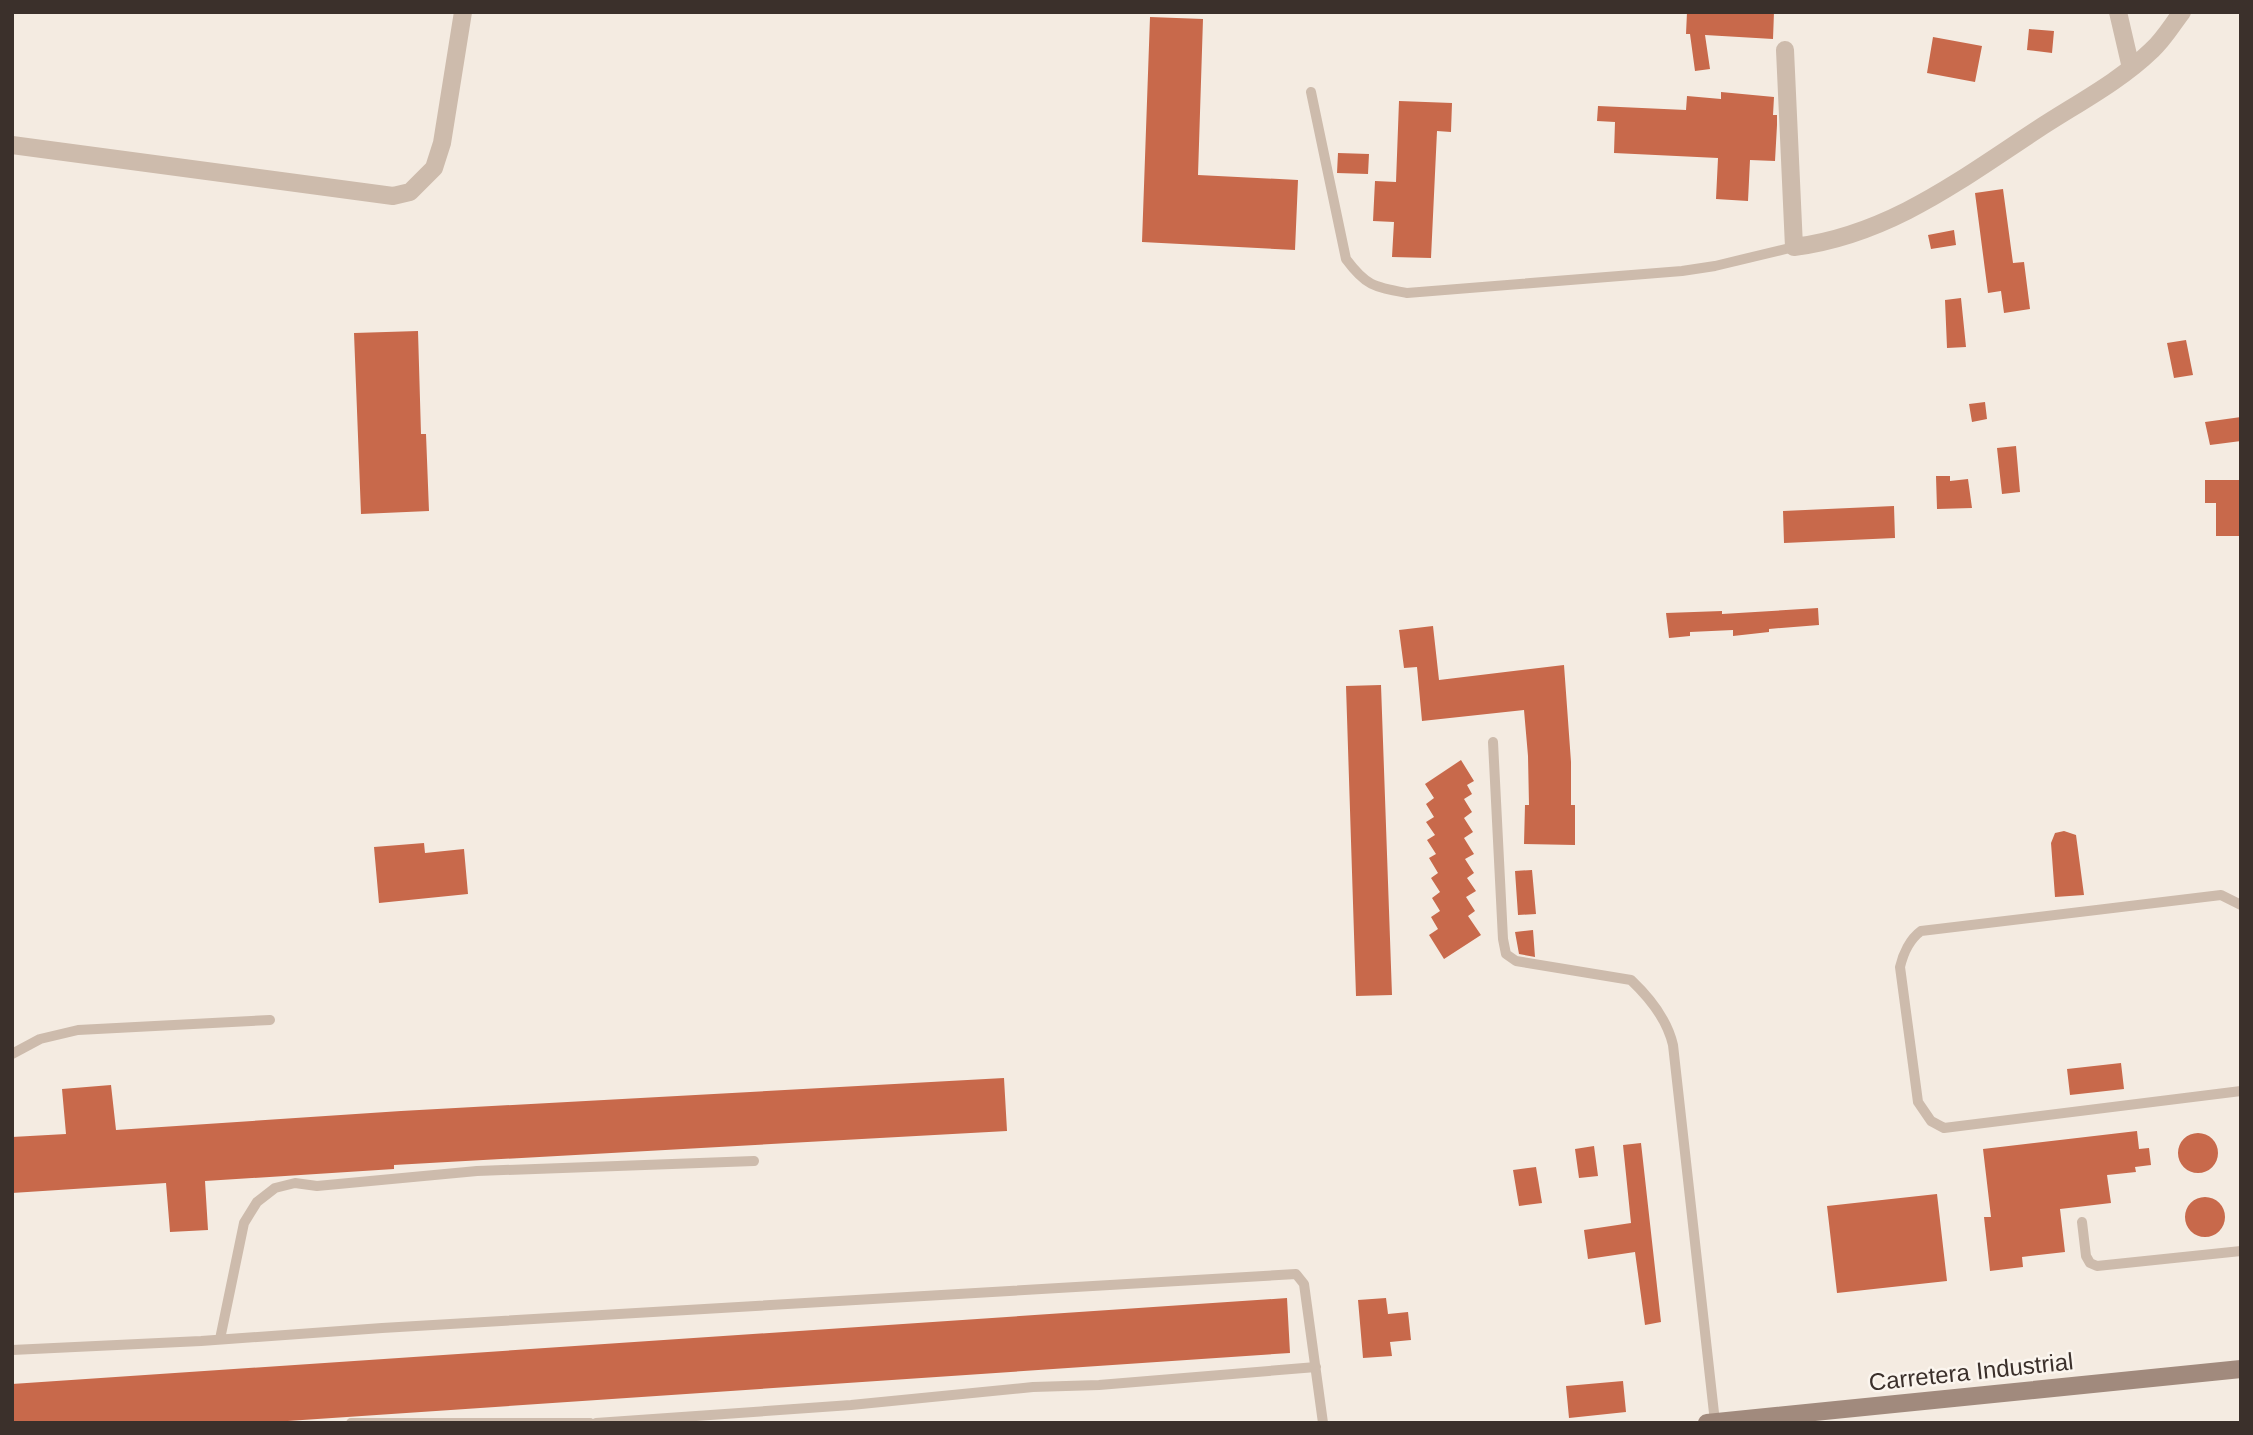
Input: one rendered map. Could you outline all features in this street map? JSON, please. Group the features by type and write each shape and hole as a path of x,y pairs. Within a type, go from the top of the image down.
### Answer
{"main road":[{"name":"Carretera Industrial","path":"1707,1423 2241,1369"}],"street":[{"path":"12,145 393,195 410,192 434,168 442,143 463,12"},
{"path":"2118,12 2131,68"},
{"path":"1785,51 1794,247 1826,243 1872,228 1936,196 2131,68 2162,39 2182,12"}],"lane":[{"path":"1311,92 1346,259 1360,277 1378,288 1407,293 1682,271 1715,267 1794,247"},
{"path":"1493,742 1506,954 1516,961 1630,980 1644,993 1669,1029 1675,1059 1715,1422"},
{"path":"2241,905 2221,895 1921,931 1902,956 1900,967 1918,1102 1931,1121 1944,1128 2241,1091"},
{"path":"12,1054 40,1039 78,1030 270,1020"},
{"path":"220,1339 244,1223 257,1202 275,1188 295,1184 317,1186 477,1171 754,1161"},
{"path":"2082,1222 2086,1256 2090,1263 2097,1266 2241,1251"},
{"path":"12,1350 1296,1273 1304,1284 1323,1423"},
{"path":"596,1423 1316,1367"},
{"path":"351,1423 590,1423"}],"building":[{"path":"1687,12 1774,12 1773,39 1705,35 1710,69 1695,71 1690,34 1686,34"},
{"path":"1150,17 1203,19 1198,175 1298,180 1295,250 1142,242"},
{"path":"2029,29 2054,31 2052,53 2027,50"},
{"path":"1933,37 1982,46 1975,82 1927,73"},
{"path":"1721,92 1774,97 1773,115 1777,115 1775,161 1750,160 1748,201 1716,199 1718,158 1614,153 1615,122 1597,121 1598,106 1686,110 1687,96 1721,99"},
{"path":"1399,101 1452,103 1451,132 1437,131 1431,258 1392,257 1394,222 1373,221 1375,181 1396,182"},
{"path":"1338,153 1369,154 1368,174 1337,173"},
{"path":"2003,189 2013,263 2024,262 2030,309 2004,313 2001,291 1988,293 1975,193"},
{"path":"1954,230 1956,245 1931,249 1928,235"},
{"path":"1961,298 1966,347 1947,348 1945,300"},
{"path":"418,331 421,434 426,434 429,511 361,514 354,333"},
{"path":"2186,340 2193,375 2174,378 2167,343"},
{"path":"1985,402 1987,419 1972,422 1969,404"},
{"path":"2241,417 2241,441 2210,445 2205,422"},
{"path":"2016,446 2020,492 2002,494 1997,448"},
{"path":"1936,476 1950,476 1950,481 1968,479 1972,508 1937,509"},
{"path":"2205,480 2241,480 2241,536 2216,536 2216,503 2205,503"},
{"path":"1894,506 1895,538 1784,543 1783,511"},
{"path":"1818,608 1819,625 1769,629 1769,632 1733,636 1733,630 1690,632 1690,636 1669,638 1666,613 1722,611 1722,614"},
{"path":"1433,626 1439,680 1564,665 1571,762 1571,805 1575,805 1575,845 1524,844 1525,805 1529,805 1524,710 1422,721 1417,667 1404,668 1399,630"},
{"path":"1381,685 1392,995 1356,996 1346,686"},
{"path":"1461,760 1474,781 1467,785 1472,794 1464,799 1472,812 1464,818 1473,832 1464,838 1474,854 1465,859 1474,873 1467,878 1476,891 1466,897 1475,911 1468,916 1481,935 1444,959 1429,935 1438,929 1431,917 1440,911 1432,898 1440,892 1431,878 1438,873 1429,858 1436,854 1427,840 1435,835 1426,822 1434,817 1426,804 1434,798 1425,784"},
{"path":"2064,831 2076,835 2084,895 2055,897 2051,843 2055,833"},
{"path":"424,843 425,853 464,849 468,894 379,903 374,847"},
{"path":"1532,870 1536,914 1518,915 1515,871"},
{"path":"1533,930 1535,957 1519,954 1515,932"},
{"path":"2121,1063 2124,1089 2070,1095 2067,1069"},
{"path":"1004,1078 1007,1131 394,1165 394,1169 205,1181 208,1230 170,1232 166,1183 12,1193 12,1137 66,1134 62,1089 111,1085 116,1130 401,1111"},
{"path":"2137,1131 2139,1149 2149,1148 2151,1165 2135,1167 2136,1172 2107,1175 2111,1203 2060,1209 2065,1252 2022,1257 2023,1267 1990,1271 1984,1217 1991,1217 1983,1149"},
{"path":"2198,1133 2206,1134 2212,1139 2217,1145 2217,1161 2212,1167 2206,1172 2198,1173 2190,1172 2184,1167 2179,1161 2178,1153 2179,1145 2184,1139 2190,1134"},
{"path":"1641,1143 1661,1322 1645,1325 1635,1252 1588,1259 1584,1230 1631,1223 1623,1145"},
{"path":"1594,1146 1598,1176 1579,1178 1575,1149"},
{"path":"1536,1167 1542,1203 1519,1206 1513,1170"},
{"path":"1937,1194 1947,1281 1837,1293 1827,1206"},
{"path":"2205,1197 2213,1198 2219,1203 2224,1209 2224,1225 2219,1231 2213,1236 2205,1237 2197,1236 2191,1231 2186,1225 2185,1217 2186,1209 2191,1203 2197,1198"},
{"path":"1287,1298 1290,1353 258,1423 12,1423 12,1384"},
{"path":"1386,1298 1388,1314 1408,1312 1411,1340 1390,1342 1392,1356 1363,1358 1358,1300"},
{"path":"1623,1381 1626,1412 1569,1418 1566,1386"}]}
